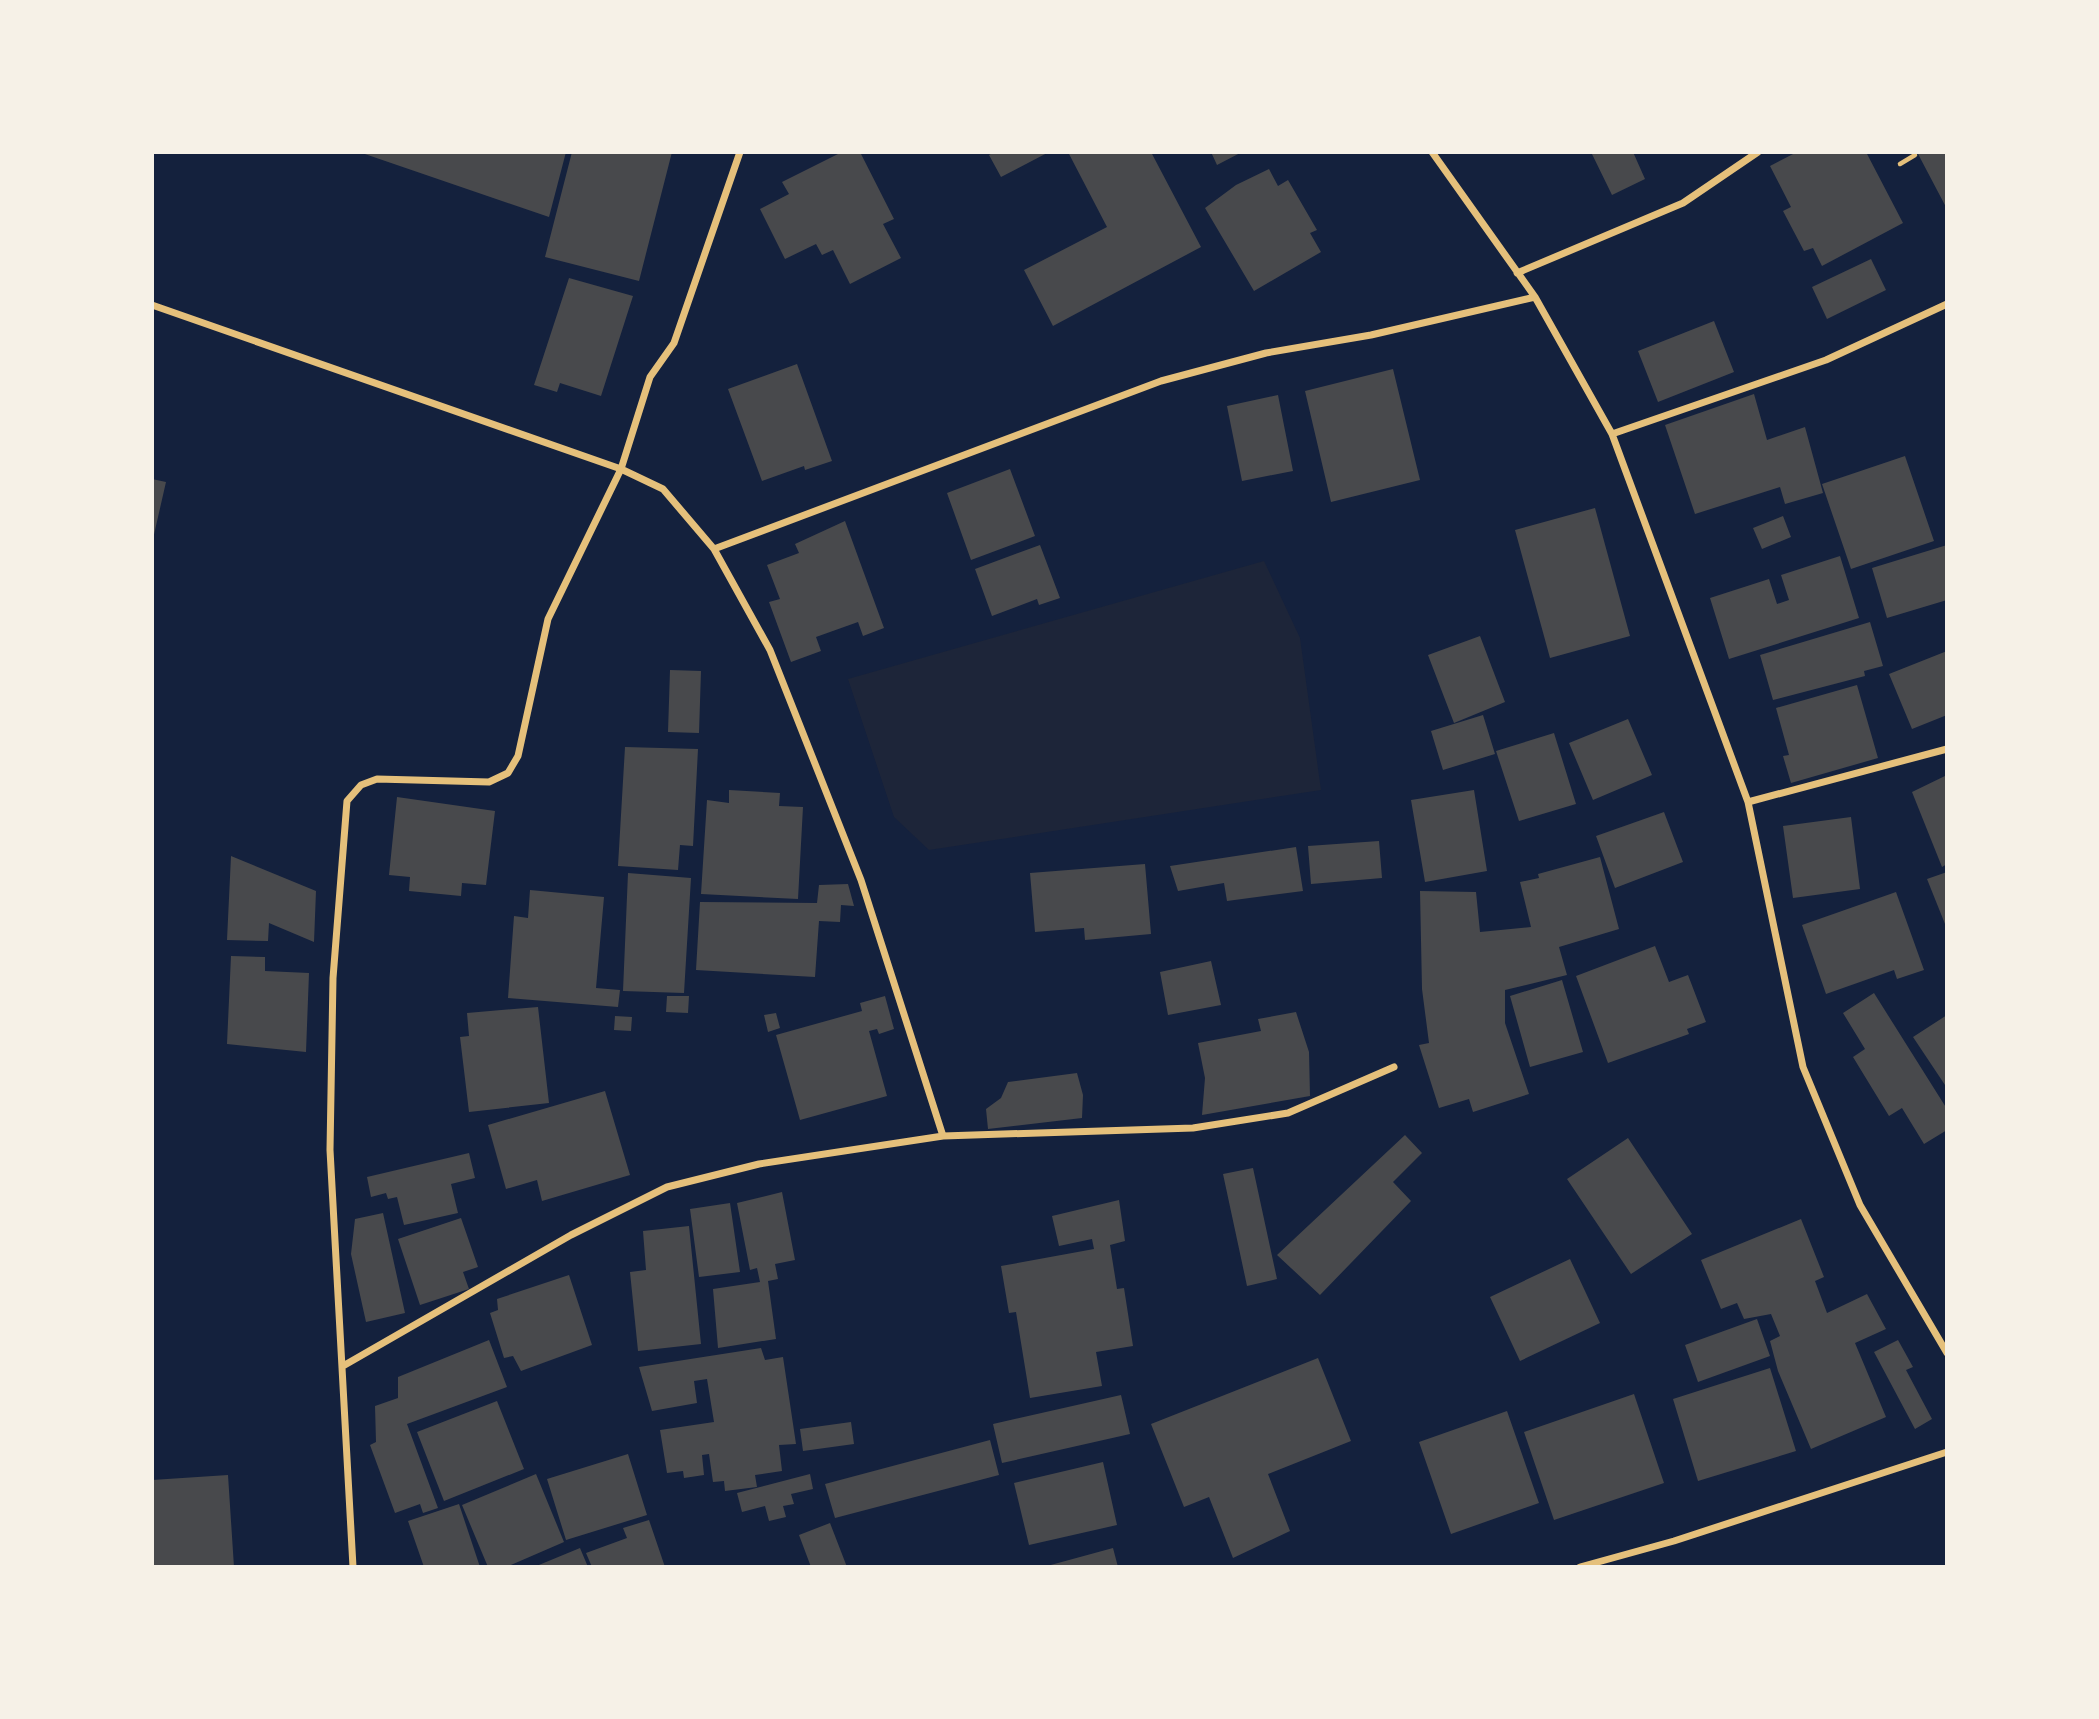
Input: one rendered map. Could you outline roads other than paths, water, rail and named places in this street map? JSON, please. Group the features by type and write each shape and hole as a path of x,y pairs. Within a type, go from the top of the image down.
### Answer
{"street":[{"path":"353,1567 330,1150 333,978 347,801 361,785 377,779 489,782 508,773 518,756 548,619 621,469 650,377 674,343 740,152"},
{"path":"1432,152 1535,297 1612,434 1748,802 1802,1067 1860,1205 1947,1353"},
{"path":"1517,273 1683,202 1759,152"},
{"path":"714,549 1161,381 1266,353 1371,335 1535,297"},
{"path":"1612,434 1826,360 1947,304"},
{"path":"152,305 621,469 663,489 714,549 769,650 861,880 943,1136"},
{"path":"1748,802 1947,749"},
{"path":"343,1366 570,1235 667,1187 759,1164 943,1136 1193,1128 1289,1113 1394,1067"},
{"path":"1580,1567 1674,1541 1947,1452"}]}
